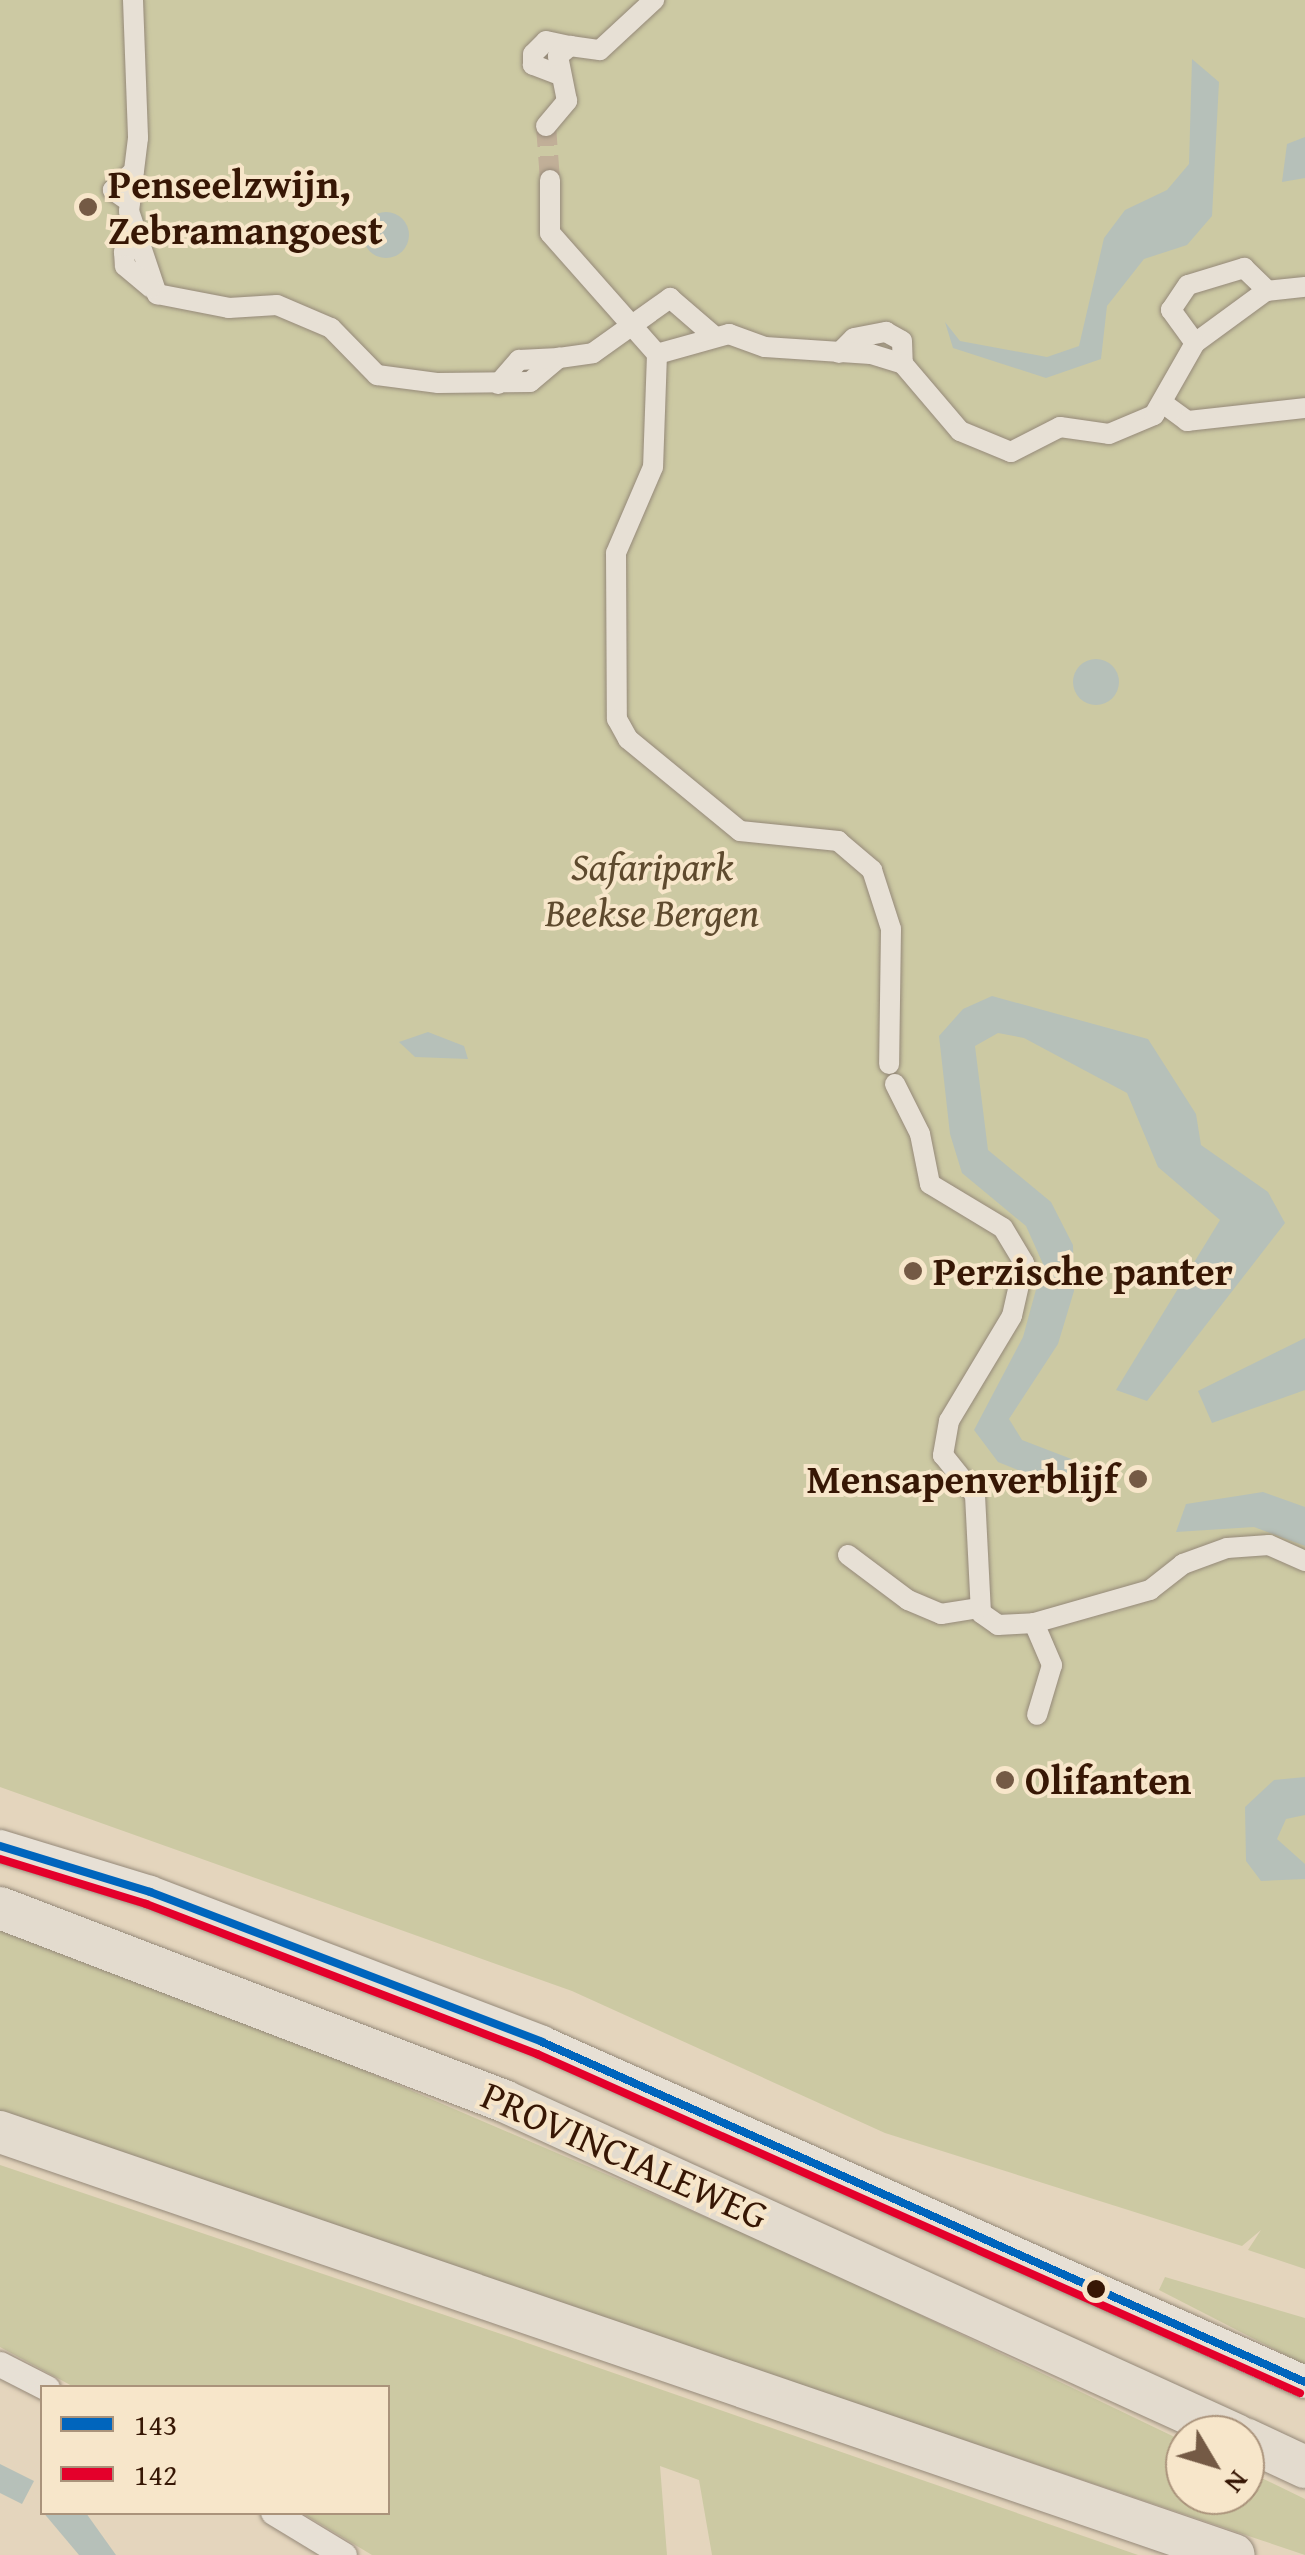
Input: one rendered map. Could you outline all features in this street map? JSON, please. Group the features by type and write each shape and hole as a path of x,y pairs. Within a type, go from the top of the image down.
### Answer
{"highway":[{"name":"PROVINCIALEWEG","path":"0,1908 504,2101 1192,2415"},
{"path":"0,2132 1234,2555"},
{"path":"1265,2448 1305,2467"}],"street":[{"path":"134,0 134,171 130,202 151,288 229,308 277,305 332,328 358,348 387,379 530,382 559,358 592,354 670,298 714,336"},
{"path":"546,126 567,101 557,74 570,46 600,50 654,0"},
{"path":"550,180 550,233 657,354 656,445 618,538 614,644 621,729 748,835 838,841 872,870 892,940 892,1074 930,1184 1003,1228 1024,1262 1012,1316 949,1420 943,1455 974,1495 980,1608 998,1626 1034,1624 1150,1590 1183,1564 1227,1548 1269,1545 1305,1561"},
{"path":"1195,343 1171,310 1188,285 1244,268 1268,290"},
{"path":"657,354 714,336 903,364 947,421 988,450 1011,452 1060,428 1110,434 1164,404 1195,343 1268,290 1305,287"},
{"path":"1164,404 1198,421 1305,408"},
{"path":"848,1555 908,1600 941,1614 980,1608"},
{"path":"1034,1624 1052,1665 1037,1715"},
{"path":"0,1846 150,1892 542,2042 1305,2382"},
{"path":"0,2364 40,2385"},
{"path":"278,2515 344,2555"}],"green space":[{"name":"Safaripark Beekse Bergen","path":"0,0 1305,0 1305,2269 1248,2250 1261,2230 1242,2246 885,2133 572,1991 0,1787"},
{"path":"0,1930 331,2056 806,2260 1165,2432 1165,2508 0,2115"},
{"path":"0,2165 1138,2555 712,2555 699,2480 660,2466 667,2555 372,2555 305,2515 390,2515 390,2385 70,2385 0,2347"},
{"path":"1165,2277 1305,2318 1305,2365 1159,2290"},
{"path":"1265,2480 1305,2499 1305,2555 1186,2515 1265,2515"}],"shaded area":[{"path":"1192,59 1219,82 1212,216 1187,245 1144,259 1107,306 1101,359 1046,378 953,348 945,322 960,341 1047,357 1079,346 1104,238 1125,210 1167,190 1189,164"},
{"path":"1305,137 1305,178 1282,182 1287,144"},
{"path":"386,212 402,219 409,235 402,251 386,258 370,251 363,235 370,219"},
{"path":"1096,659 1112,666 1119,682 1112,698 1096,705 1080,698 1073,682 1080,666"},
{"path":"992,996 1148,1039 1196,1114 1201,1145 1268,1192 1285,1223 1147,1401 1116,1390 1220,1220 1158,1167 1127,1093 1024,1038 998,1033 975,1046 988,1150 1051,1202 1073,1245 1074,1291 1058,1344 1009,1419 1022,1440 1087,1465 1077,1494 998,1462 974,1430 1023,1337 1043,1264 1026,1226 962,1173 950,1134 939,1036 963,1009"},
{"path":"428,1032 464,1046 468,1059 415,1057 399,1042"},
{"path":"1305,1338 1305,1390 1212,1423 1198,1391"},
{"path":"1263,1492 1305,1507 1305,1546 1254,1527 1176,1532 1186,1504"},
{"path":"1305,1777 1305,1815 1286,1819 1277,1839 1305,1864 1305,1879 1261,1881 1246,1861 1245,1807 1274,1780"},
{"path":"0,2464 34,2481 22,2504 0,2493"},
{"path":"45,2515 87,2515 116,2555 79,2555"}],"tunnel":[{"path":"546,126 550,180"}],"transit line":[{"name":"143","path":"0,1846 150,1892 542,2042 1305,2382"},
{"name":"142","path":"0,1859 146,1904 537,2054 1300,2393"}],"place":[{"name":"Penseelzwijn, Zebramangoest","path":"88,207"},
{"name":"Perzische panter","path":"913,1271"},
{"name":"Mensapenverblijf","path":"1138,1479"},
{"name":"Olifanten","path":"1005,1780"}]}
